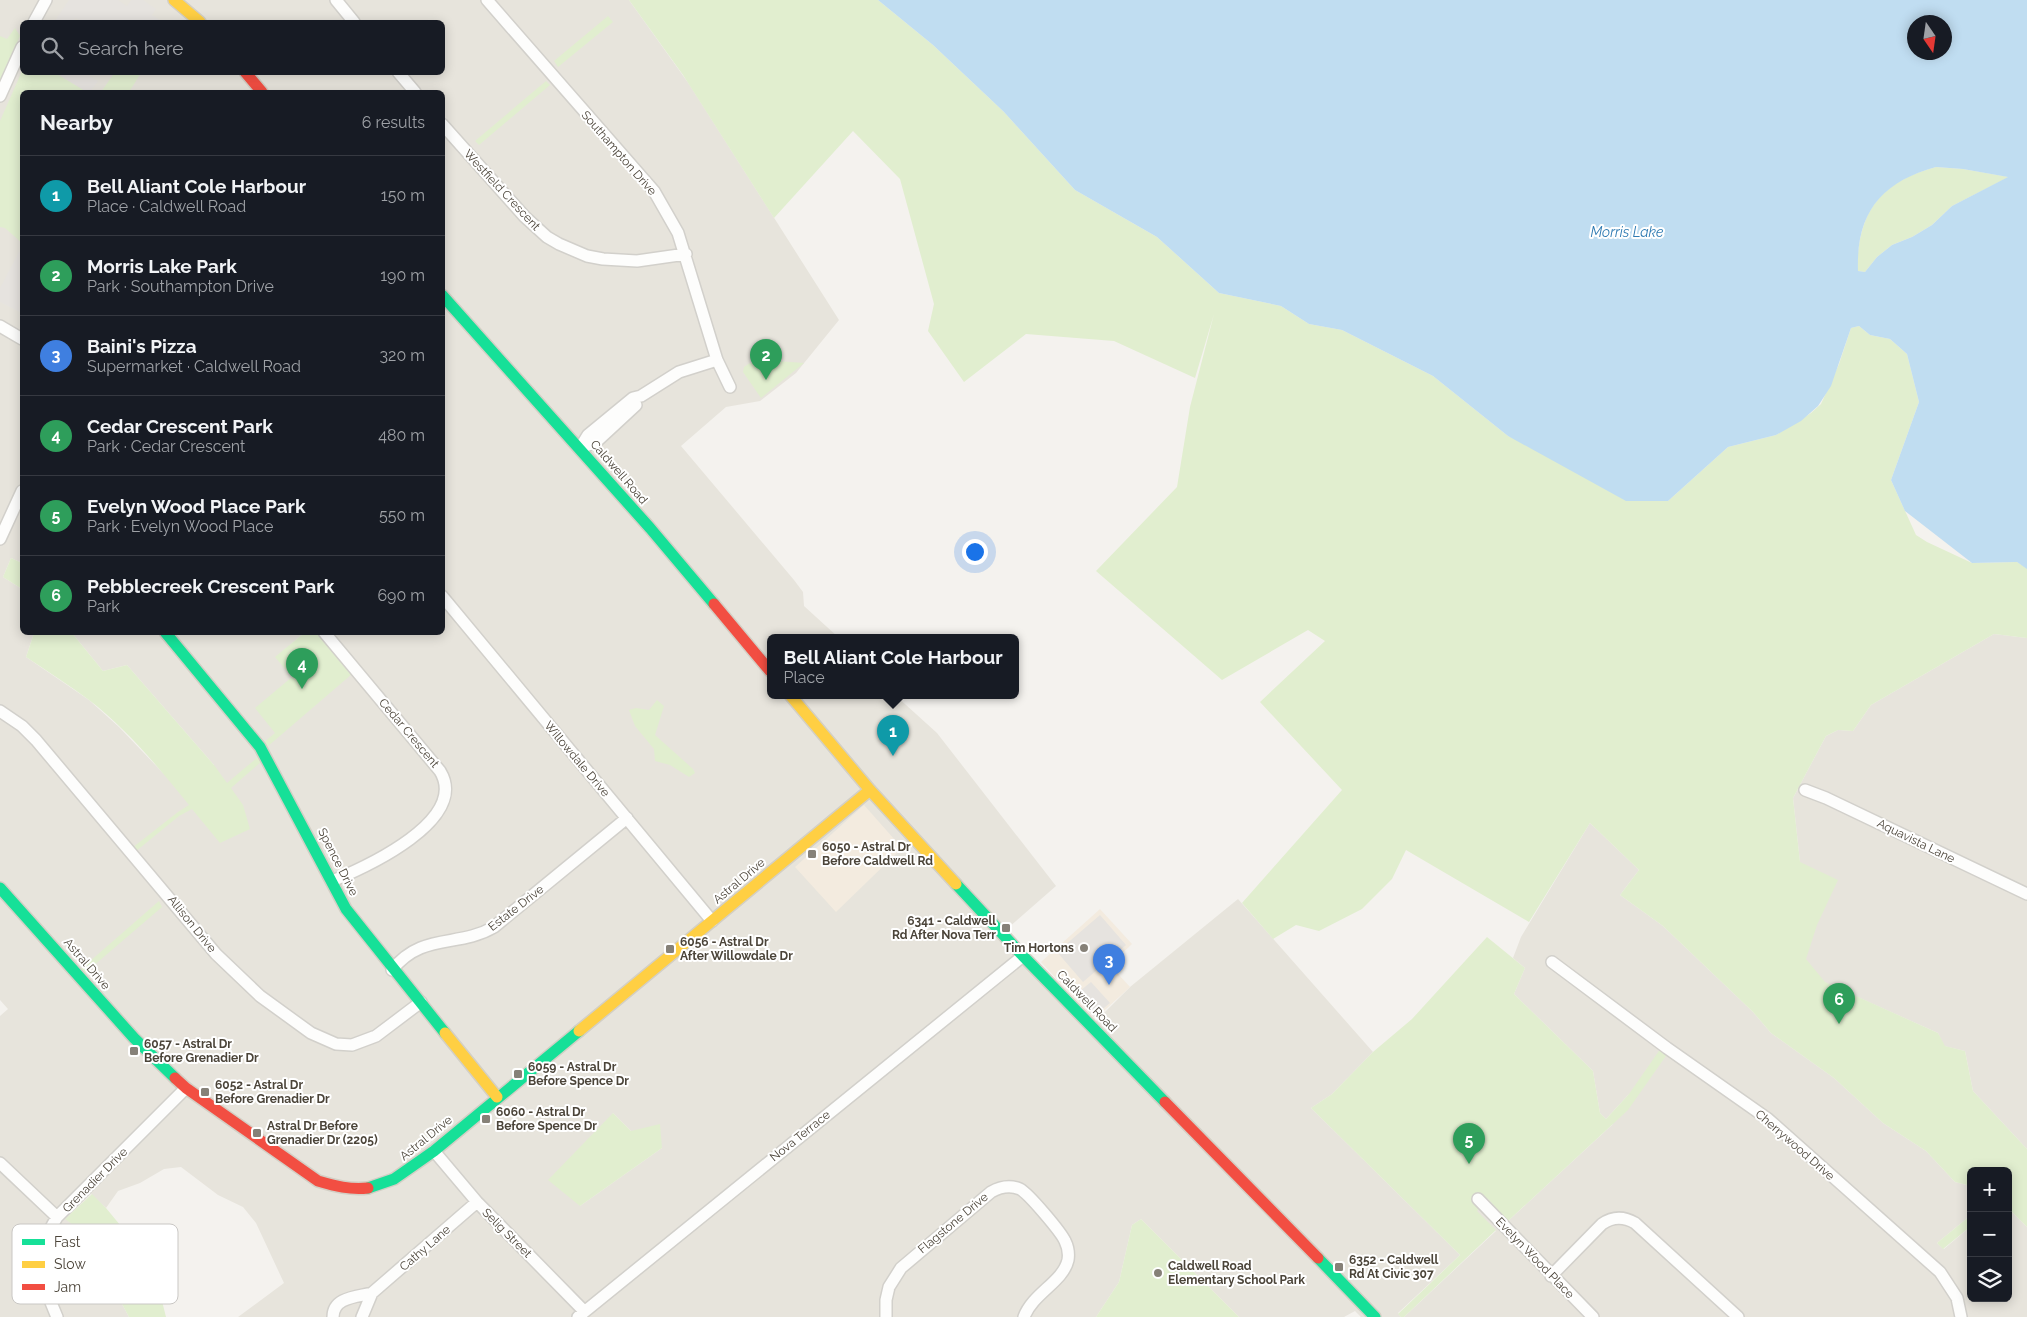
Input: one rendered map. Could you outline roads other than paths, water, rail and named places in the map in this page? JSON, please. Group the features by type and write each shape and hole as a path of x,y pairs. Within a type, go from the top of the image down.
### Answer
{"street":[{"path":"35,20 46,0"},
{"path":"174,0 198,20"},
{"path":"336,0 352,20"},
{"name":"Southampton Drive","path":"487,0 654,192 678,233 686,254 716,360 730,387"},
{"path":"0,96 20,51"},
{"path":"247,75 258,90"},
{"path":"401,75 413,90"},
{"name":"Westfield Crescent","path":"445,127 525,218 547,237 559,244 587,256 604,260 637,261 686,254"},
{"name":"Caldwell Road","path":"445,298 580,448 767,667"},
{"path":"0,326 20,338"},
{"path":"580,448 596,442 638,403 641,396 679,372 716,360"},
{"path":"0,539 20,500"},
{"name":"Willowdale Drive","path":"445,600 712,921"},
{"name":"Spence Drive","path":"167,635 260,747 357,925 497,1097"},
{"name":"Cedar Crescent","path":"327,635 440,770 445,780 446,791 440,809 414,836 363,868 332,882"},
{"name":"Caldwell Road","path":"793,699 870,790 1023,956 1375,1317"},
{"name":"Allison Drive","path":"0,711 22,726 41,746 216,954 247,985 293,1021 324,1040 336,1044 352,1045 376,1036 421,1002"},
{"name":"Astral Drive","path":"0,888 134,1038 186,1088 312,1176 331,1186 364,1188 383,1184 397,1178 434,1151 870,790"},
{"name":"Aquavista Lane","path":"1805,790 1826,798 2027,894"},
{"name":"Estate Drive","path":"392,970 402,959 420,947 474,936 494,927 627,818"},
{"name":"Nova Terrace","path":"581,1314 1023,956"},
{"name":"Cherrywood Drive","path":"1552,962 1667,1048 1768,1119 1940,1272 1957,1298 1961,1317"},
{"name":"Grenadier Drive","path":"54,1224 57,1218 186,1088"},
{"name":"Selig Street","path":"434,1151 477,1202 581,1314"},
{"path":"0,1163 57,1218"},
{"name":"Flagstone Drive","path":"886,1317 886,1300 889,1287 904,1265 991,1192 1007,1187 1023,1191 1034,1201 1064,1238 1068,1251 1068,1259 1063,1271 1036,1297 1024,1317"},
{"name":"Evelyn Wood Place","path":"1478,1199 1593,1317"},
{"name":"Cathy Lane","path":"333,1317 334,1309 342,1301 372,1293 477,1202"},
{"path":"1551,1276 1602,1224 1612,1219 1625,1218 1637,1225 1738,1317"},
{"name":"Cathy Lane","path":"362,1317 372,1293"},
{"name":"Grenadier Drive","path":"52,1304 57,1317"}],"water":[{"name":"Morris Lake","path":"878,0 2027,0 2027,569 2017,562 1972,563 1905,511 1891,480 1919,402 1907,354 1890,339 1870,335 1859,326 1851,328 1831,386 1818,406 1801,421 1776,435 1728,447 1668,501 1626,501 1508,436 1433,376 1342,330 1309,324 1281,306 1219,293 1157,237 1075,190 1004,112 933,45","holes":["1936,167 1963,169 2008,177 1952,206 1932,225 1912,237 1892,245 1877,257 1865,272 1858,271 1859,250 1867,217 1887,191 1900,181"]}],"place":[{"name":"Morris Lake Park","path":"766,380"},
{"name":"Cedar Crescent Park","path":"302,689"},
{"name":"Bell Aliant Cole Harbour","path":"893,756"},
{"name":"6050 - Astral Dr Before Caldwell Rd","path":"812,854"},
{"name":"6341 - Caldwell Rd After Nova Terr","path":"1006,928"},
{"name":"Tim Hortons","path":"1084,948"},
{"name":"6056 - Astral Dr After Willowdale Dr","path":"670,949"},
{"name":"Baini's Pizza","path":"1109,985"},
{"name":"Pebblecreek Crescent Park","path":"1839,1024"},
{"name":"6057 - Astral Dr Before Grenadier Dr","path":"134,1051"},
{"name":"6059 - Astral Dr Before Spence Dr","path":"518,1074"},
{"name":"6052 - Astral Dr Before Grenadier Dr","path":"205,1092"},
{"name":"6060 - Astral Dr Before Spence Dr","path":"486,1119"},
{"name":"Astral Dr Before Grenadier Dr (2205)","path":"257,1133"},
{"name":"Evelyn Wood Place Park","path":"1469,1164"},
{"name":"6352 - Caldwell Rd At Civic 307","path":"1339,1267"},
{"name":"Caldwell Road Elementary School Park","path":"1158,1273"}]}
